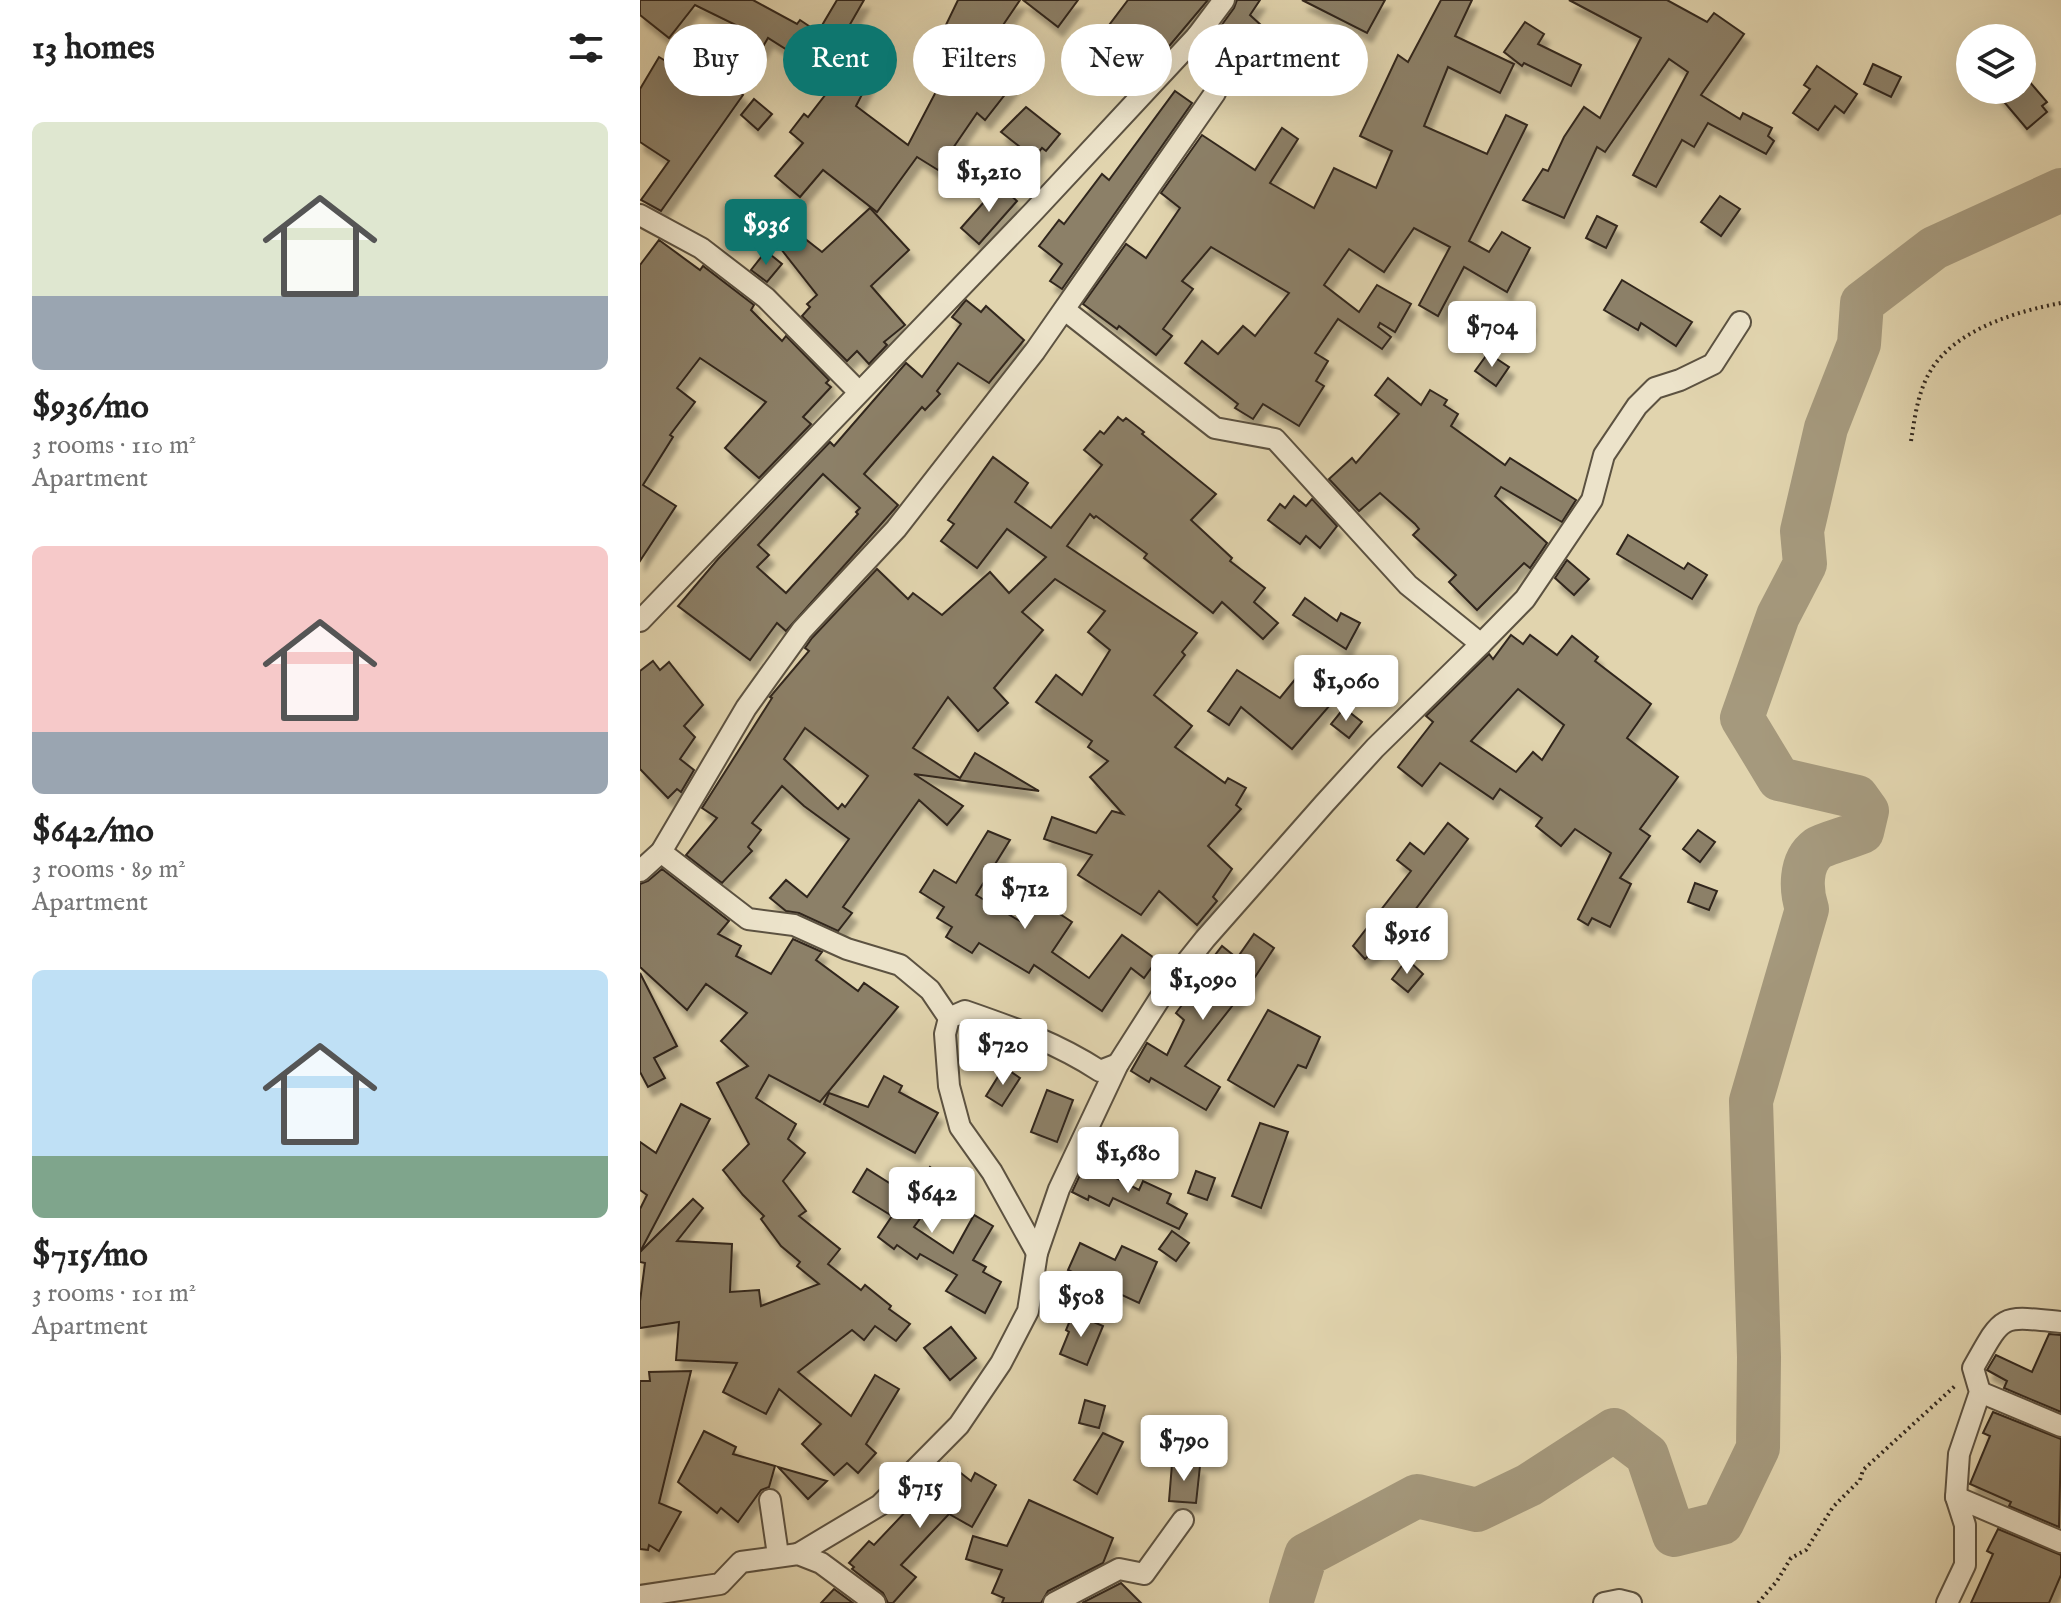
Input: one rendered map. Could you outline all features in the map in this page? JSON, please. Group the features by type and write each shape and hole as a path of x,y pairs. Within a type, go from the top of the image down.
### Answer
{"street":[{"path":"1204,24 1216,3"},
{"path":"640,621 1034,211 1188,46"},
{"path":"640,871 661,852 746,708 802,630 896,529 1065,310 1213,96"},
{"path":"640,215 701,248 766,298 858,391"},
{"path":"1065,310 1215,428 1275,439 1408,585 1481,644"},
{"path":"640,1596 720,1584 741,1562 788,1554 880,1505 959,1425 1001,1363 1028,1311 1037,1253 1059,1189 1118,1064 1169,984 1375,748 1525,599 1592,500 1604,455 1637,406 1655,388 1713,364 1740,322"},
{"path":"661,852 748,919 794,925 847,949 900,965 930,990 949,1018 945,1034 949,1086 960,1127 992,1172 1037,1253"},
{"path":"949,1018 965,1011 1020,1030 1067,1050 1100,1071 1118,1064"},
{"path":"1950,1602 1965,1565 1965,1525 1956,1497 1959,1454 1980,1392 1973,1368 1997,1325 2016,1318 2061,1322"},
{"path":"1980,1392 2061,1426"},
{"path":"1956,1497 2061,1542"},
{"path":"770,1500 788,1554"},
{"path":"1054,1603 1119,1569 1144,1574 1183,1520"},
{"path":"788,1554 821,1563 875,1603"},
{"path":"720,1584 731,1603"},
{"path":"1604,1603 1619,1600 1631,1603"}],"path":[{"path":"1911,441 1916,404 1932,369 1951,348 1989,324 2024,310 2061,303"},
{"path":"1758,1603 1791,1558 1806,1550 1833,1507 1860,1480 1863,1470 1973,1368"}],"building":[{"path":"640,0 753,0 797,24 783,24 783,47 767,40 767,24 734,24 695,5 680,24 664,24 664,34 640,15"},
{"path":"837,0 864,0 850,24 823,24"},
{"path":"958,0 1020,0 1004,24 946,24"},
{"path":"1023,0 1078,0 1058,27"},
{"path":"1128,0 1208,0 1172,43 1172,24 1110,24"},
{"path":"1237,0 1260,0 1250,15 1260,24 1222,24"},
{"path":"1302,0 1385,0 1368,31 1368,24 1349,24"},
{"path":"1441,0 1472,0 1455,36 1514,64 1500,93 1448,67 1424,126 1487,154 1506,115 1527,125 1469,241 1489,252 1502,232 1530,248 1507,292 1464,267 1438,316 1419,305 1450,247 1414,228 1384,272 1349,249 1324,285 1359,312 1377,285 1411,304 1395,332 1380,323 1378,327 1391,337 1382,349 1338,319 1315,353 1328,361 1316,381 1324,386 1299,426 1263,404 1253,419 1235,408 1238,404 1185,363 1202,341 1218,354 1243,326 1255,336 1289,293 1211,247 1182,281 1193,289 1163,329 1172,336 1156,355 1119,326 1117,329 1083,304 1126,244 1146,258 1180,208 1161,193 1202,135 1255,170 1282,128 1298,139 1270,183 1314,208 1334,168 1376,188 1392,151 1360,136 1398,55 1408,62"},
{"path":"1569,0 1667,0 1707,22 1714,13 1744,34 1701,95 1740,119 1743,113 1772,128 1768,136 1774,141 1766,154 1708,123 1694,147 1682,140 1656,187 1633,175 1688,72 1669,59 1605,152 1597,147 1564,218 1523,200 1543,169 1548,171 1564,137 1584,107 1600,118 1641,38"},
{"path":"1525,22 1544,34 1538,44 1581,65 1571,86 1524,63 1522,66 1504,52"},
{"path":"659,57 664,60 664,96 742,96 661,211 641,200 669,161 640,142 640,89"},
{"path":"1873,64 1901,77 1891,97 1864,84"},
{"path":"1817,66 1857,94 1844,113 1835,106 1818,130 1793,113 1810,89 1804,85"},
{"path":"2036,89 2047,102 2042,106 2047,112 2027,129 2006,104 2036,104"},
{"path":"1175,91 1192,103 1062,289 1050,281 1062,264 1039,246 1059,220 1064,224 1102,174 1109,180"},
{"path":"824,96 861,96 856,106 908,145 934,96 1004,96 985,120 977,113 938,170 917,157 877,212 823,170 800,197 775,176 803,143 790,132 804,114 808,117"},
{"path":"754,99 772,114 758,130 741,115"},
{"path":"1026,107 1060,134 1046,151 1042,148 1034,158 1001,132"},
{"path":"999,185 1017,201 979,244 961,228"},
{"path":"1720,196 1740,209 1721,236 1701,222"},
{"path":"870,208 909,250 871,286 905,325 884,342 887,345 869,364 857,351 847,361 802,316 810,307 807,304 817,295 781,249 795,231 822,252"},
{"path":"1597,216 1617,226 1606,248 1586,238"},
{"path":"659,240 700,270 703,266 754,305 751,310 782,341 786,336 829,380 826,383 831,387 803,417 811,424 759,478 725,448 766,402 700,358 677,388 695,402 670,435 673,437 643,485 676,506 640,561 640,265"},
{"path":"766,251 782,264 767,282 751,270"},
{"path":"1622,280 1692,322 1676,346 1641,323 1638,330 1604,310"},
{"path":"966,300 981,312 986,306 1024,340 989,383 958,363 937,391 940,394 925,410 922,407 864,474 898,505 786,631 777,623 750,660 678,606 718,559 830,442 834,446 906,363 922,377 961,324 952,317","holes":["823,474 860,508 856,512 858,514 786,593 757,567 769,555 758,545"]},
{"path":"1508,304 1530,322 1516,340 1493,322"},
{"path":"1488,353 1509,367 1496,386 1475,371"},
{"path":"1388,378 1421,405 1430,390 1447,400 1444,405 1458,414 1451,426 1505,465 1510,458 1576,500 1562,522 1501,487 1495,496 1547,543 1530,568 1524,563 1477,610 1449,582 1456,575 1413,535 1419,529 1415,524 1380,493 1359,511 1329,479 1352,458 1356,463 1399,414 1375,395"},
{"path":"1118,417 1123,421 1126,418 1216,494 1191,520 1232,558 1230,561 1265,588 1254,602 1278,623 1263,639 1222,602 1213,613 1144,558 1147,554 1096,516 1094,518 1090,514 1067,546 1197,633 1182,652 1185,655 1154,695 1192,726 1175,747 1225,783 1228,778 1246,788 1236,805 1241,809 1208,846 1232,869 1213,897 1217,901 1197,925 1159,891 1141,915 1078,875 1092,855 1044,839 1052,817 1096,833 1112,811 1123,814 1090,777 1108,761 1088,747 1092,741 1036,702 1056,675 1082,695 1110,650 1088,632 1105,611 1055,579 1022,612 1043,630 994,688 1008,703 978,731 948,697 913,748 960,778 975,753 1039,791 914,774 963,806 947,825 919,800 843,907 852,913 838,931 799,913 786,911 770,898 786,880 807,897 849,839 782,786 752,823 761,830 748,847 752,851 722,883 686,855 717,818 702,808 770,697 809,651 805,648 812,638 877,569 908,599 913,593 942,615 990,572 1009,593 1046,557 1007,529 977,568 941,541 954,524 948,520 993,457 1028,483 1015,502 1051,528 1102,465 1084,450 1100,431 1104,434","holes":["805,728 868,776 845,807 842,804 838,809 784,759"]},
{"path":"1294,496 1306,506 1312,499 1337,526 1320,548 1306,536 1300,544 1268,520 1280,504 1285,508"},
{"path":"1628,535 1684,569 1688,563 1707,575 1692,599 1617,554"},
{"path":"1567,560 1589,579 1574,595 1555,578"},
{"path":"1305,598 1337,621 1341,613 1360,623 1346,649 1293,615"},
{"path":"1511,635 1523,644 1530,635 1557,655 1572,636 1598,657 1595,661 1651,704 1627,738 1678,777 1640,829 1650,836 1620,878 1631,884 1610,927 1592,918 1588,925 1578,919 1611,853 1575,829 1561,846 1536,826 1542,818 1500,789 1493,799 1440,763 1422,786 1398,767 1433,722 1426,716 1489,654 1493,659","holes":["1518,689 1564,725 1542,760 1533,752 1516,772 1471,741"]},
{"path":"653,661 660,670 669,662 703,705 684,726 695,737 680,759 694,770 681,792 677,789 668,798 640,769 640,671"},
{"path":"1237,670 1280,698 1297,677 1331,704 1292,749 1241,707 1229,725 1208,711"},
{"path":"1344,708 1362,722 1349,738 1331,724"},
{"path":"1448,823 1468,839 1403,926 1365,959 1353,946 1411,871 1397,860 1410,843 1424,854"},
{"path":"1698,830 1715,842 1700,862 1683,849"},
{"path":"988,831 1010,840 976,895 1025,924 1040,901 1072,922 1052,952 1089,978 1122,935 1157,960 1144,978 1131,968 1102,1011 1034,965 1029,973 979,943 972,953 946,937 952,927 937,918 944,907 920,892 934,870 956,883"},
{"path":"662,869 729,921 718,934 741,946 736,956 771,974 793,939 822,952 816,960 858,991 864,983 898,1007 820,1102 769,1075 756,1098 796,1124 788,1139 805,1153 783,1181 806,1211 799,1216 840,1249 828,1264 861,1290 865,1285 891,1306 889,1309 910,1324 896,1341 875,1326 864,1340 852,1330 798,1372 851,1416 875,1375 899,1389 866,1444 876,1453 858,1473 847,1463 834,1475 802,1444 821,1424 779,1389 766,1414 723,1392 737,1363 676,1360 679,1322 640,1328 645,1263 640,1262 640,1252 693,1199 703,1208 677,1241 732,1244 730,1292 759,1290 761,1306 819,1284 797,1266 800,1262 781,1246 761,1219 764,1216 723,1170 749,1144 717,1083 748,1066 721,1041 747,1013 706,984 687,1010 640,967 640,884"},
{"path":"1695,883 1717,891 1709,910 1688,902"},
{"path":"1254,934 1274,948 1185,1066 1220,1087 1206,1110 1151,1078 1149,1082 1131,1071 1147,1043 1167,1055 1184,1020 1176,1013 1208,970 1205,968 1222,946 1237,958"},
{"path":"1407,959 1423,974 1408,992 1392,979"},
{"path":"640,973 677,1046 654,1058 665,1078 648,1087 640,1072"},
{"path":"1268,1010 1320,1037 1306,1068 1298,1065 1274,1107 1228,1080"},
{"path":"1004,1067 1020,1078 1002,1106 986,1096"},
{"path":"884,1076 902,1086 899,1092 938,1113 915,1153 824,1104 829,1093 868,1107"},
{"path":"1047,1090 1073,1100 1057,1142 1031,1132"},
{"path":"681,1104 710,1119 640,1252 640,1209 647,1195 640,1190 640,1142 656,1153"},
{"path":"1260,1123 1288,1132 1261,1208 1232,1196"},
{"path":"1086,1162 1139,1190 1143,1181 1171,1194 1167,1203 1187,1214 1179,1229 1113,1198 1109,1206 1072,1192"},
{"path":"930,1167 948,1180 914,1227 953,1253 974,1215 993,1226 973,1260 986,1267 983,1272 1001,1282 985,1313 946,1291 957,1275 920,1254 917,1259 897,1245 894,1249 878,1237 892,1216 853,1192 867,1169 910,1196"},
{"path":"1196,1171 1215,1178 1207,1200 1188,1193"},
{"path":"1172,1231 1189,1243 1176,1261 1159,1249"},
{"path":"1080,1243 1115,1260 1122,1246 1157,1262 1139,1303 1068,1270"},
{"path":"1073,1313 1103,1326 1087,1365 1060,1354"},
{"path":"951,1327 976,1358 950,1380 924,1348"},
{"path":"2049,1334 2061,1335 2061,1412 2004,1388 2007,1381 1987,1370 1996,1355 2032,1372"},
{"path":"691,1371 659,1503 681,1512 659,1551 649,1545 648,1550 640,1549 640,1381 650,1381 649,1372"},
{"path":"1085,1400 1105,1406 1099,1428 1079,1423"},
{"path":"1993,1412 2061,1439 2059,1527 2009,1506 2011,1502 1970,1484 1990,1436 1983,1433"},
{"path":"704,1431 736,1447 733,1454 775,1466 769,1487 761,1490 738,1522 721,1508 717,1513 678,1482"},
{"path":"1103,1433 1123,1442 1097,1494 1074,1480"},
{"path":"948,1463 971,1481 975,1473 996,1485 972,1527 949,1514 901,1565 916,1577 893,1603 888,1603 883,1593 852,1569 854,1567 849,1563 869,1541 874,1545 908,1509 912,1512"},
{"path":"1172,1464 1200,1466 1196,1503 1169,1501"},
{"path":"778,1467 827,1481 808,1499"},
{"path":"1029,1500 1113,1538 1103,1563 1048,1591 1041,1603 1002,1603 1004,1598 992,1593 1002,1570 966,1559 973,1536 1007,1546"},
{"path":"1998,1529 2061,1555 2061,1575 2049,1603 1971,1603 1993,1554 1987,1551"},
{"path":"1121,1583 1141,1603 1082,1603"},
{"path":"834,1589 853,1603 821,1603"}],"waterway":[{"path":"1291,1603 1306,1555 1417,1496 1477,1510 1529,1485 1614,1430 1647,1455 1674,1535 1722,1523 1758,1448 1759,1357 1751,1101 1807,909 1803,885 1807,861 1818,848 1862,832 1867,811 1857,797 1779,779 1742,718 1778,616 1805,564 1802,531 1826,428 1859,344 1862,303 1934,248 2061,190"}]}
